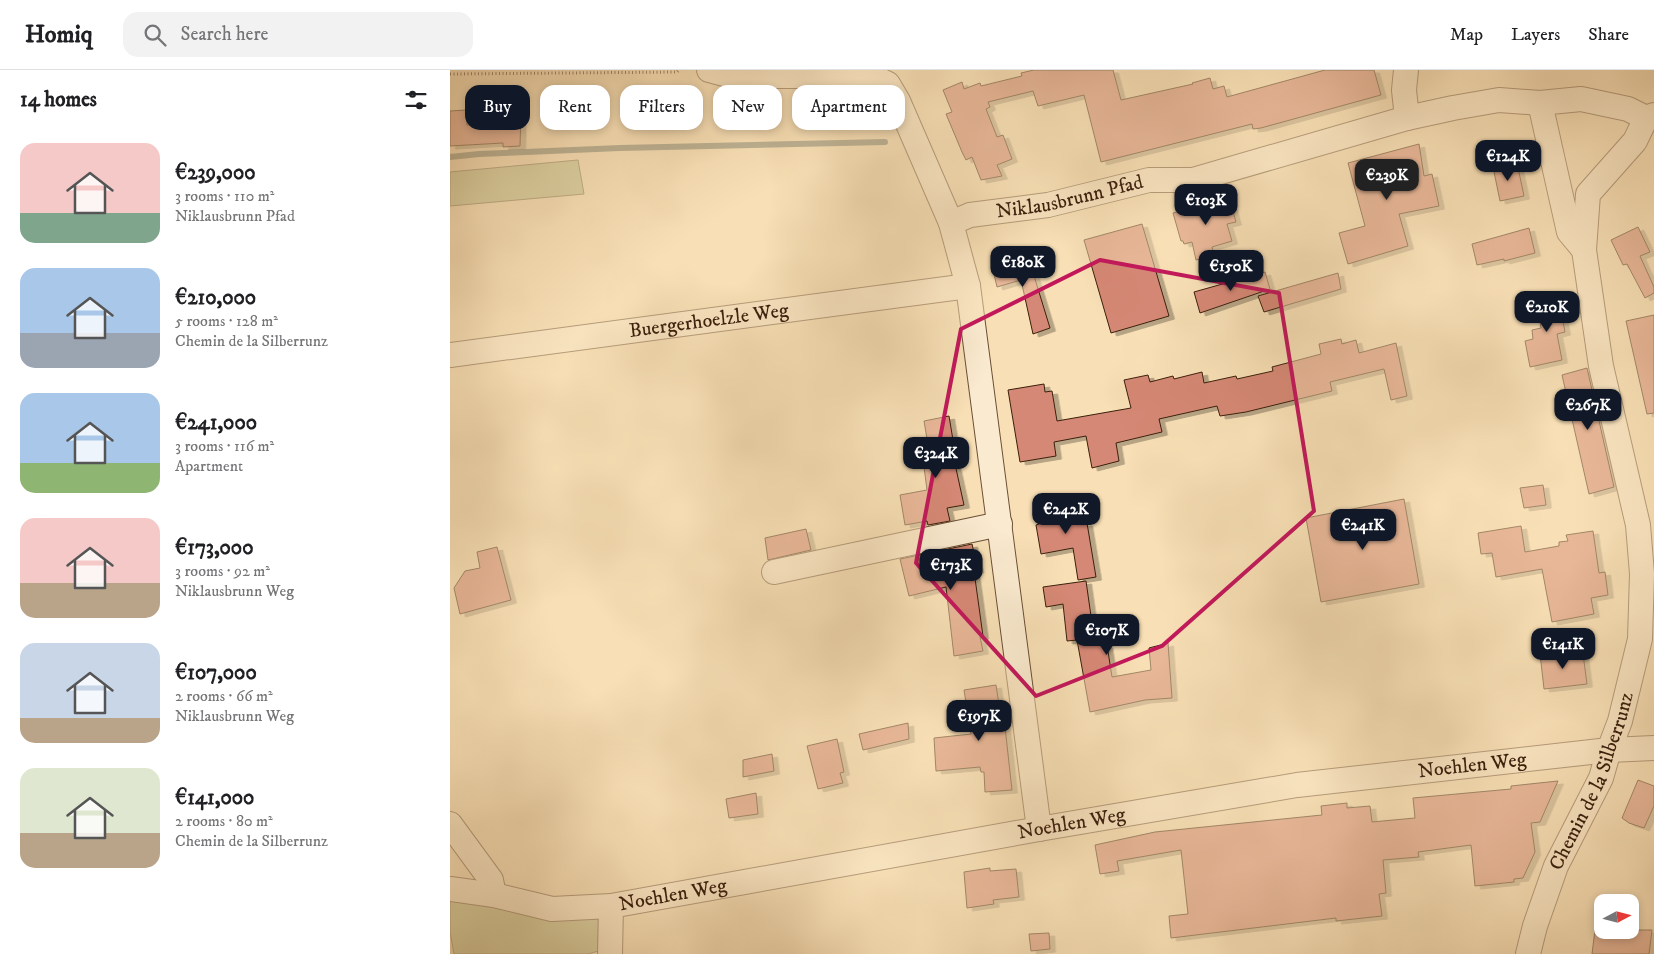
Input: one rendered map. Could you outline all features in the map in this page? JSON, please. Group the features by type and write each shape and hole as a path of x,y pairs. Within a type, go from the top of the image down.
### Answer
{"street":[{"path":"709,70 731,76 891,77 898,101 951,223 968,286 1040,829"},
{"path":"1406,70 1404,90 1407,118"},
{"path":"1540,103 1581,99 1628,109 1650,116 1635,141 1588,194 1560,188"},
{"name":"Niklausbrunn Pfad","path":"951,223 970,215 1048,205 1150,180 1193,180 1407,118 1453,108 1499,100 1540,103"},
{"name":"Chemin de la Silberrunz","path":"1540,103 1569,232 1584,250"},
{"name":"Chemin de la Silberrunz","path":"1528,954 1535,926 1556,866 1601,778 1620,721 1640,639 1642,574 1638,525 1601,366 1584,250 1588,194"},
{"name":"Buergerhoelzle Weg","path":"450,355 968,286"},
{"path":"774,572 1000,524"},
{"name":"Noehlen Weg","path":"450,889 494,895 552,909 611,906 1297,785 1609,750 1654,748"},
{"path":"450,824 491,880 494,895"},
{"path":"610,954 611,906"}],"path":[{"path":"450,74 676,72 679,70"}],"highlighted area":[{"path":"1100,260 1279,293 1314,511 1162,646 1036,696 916,563 961,329"}],"green space":[{"path":"578,160 584,194 450,206 450,172"},
{"path":"450,886 612,912 612,947 588,954 454,954 450,932"}],"building":[{"path":"1034,70 1113,70 1121,100 1193,84 1210,78 1213,89 1224,86 1227,97 1325,70 1374,70 1381,95 1261,128 1253,129 1252,124 1101,162 1084,95 1038,106 1033,91 988,102 990,107 986,109 997,137 1003,135 1012,159 997,165 1002,176 981,180 972,157 966,160 962,152 946,114 952,112 943,90 962,82 964,89 980,83 981,86 1022,76 1021,73"},
{"path":"465,110 465,130 520,130 520,146 503,147 503,143 450,146 450,111"},
{"path":"1419,144 1424,176 1432,174 1439,206 1399,214 1408,246 1348,264 1339,233 1365,226 1348,163"},
{"path":"1517,163 1524,196 1500,201 1493,167"},
{"path":"1229,197 1236,222 1227,224 1232,241 1212,247 1214,256 1196,260 1192,242 1184,244 1181,241 1173,213"},
{"path":"1142,224 1169,316 1111,333 1084,240"},
{"path":"1638,227 1650,252 1640,256 1654,287 1654,293 1645,298 1627,264 1623,265 1611,240"},
{"path":"1529,228 1535,253 1504,261 1504,259 1477,265 1472,244"},
{"path":"1018,254 1022,268 1031,266 1050,328 1033,334 1021,280 997,287 991,261"},
{"path":"1265,272 1270,289 1200,313 1194,292"},
{"path":"1338,273 1341,289 1264,312 1258,296"},
{"path":"1558,294 1565,332 1557,334 1562,360 1530,367 1525,341 1533,339 1532,330 1541,328 1536,299"},
{"path":"1654,315 1654,413 1647,414 1626,321"},
{"path":"1341,339 1342,344 1356,340 1359,353 1396,343 1407,396 1391,400 1384,369 1330,382 1332,391 1246,412 1220,416 1217,406 1159,419 1162,432 1116,443 1119,461 1092,468 1086,436 1054,442 1056,456 1020,462 1008,390 1044,384 1045,392 1052,391 1057,421 1131,408 1124,380 1148,375 1150,382 1173,376 1174,379 1202,372 1204,383 1236,376 1237,379 1273,371 1272,367 1321,354 1319,344"},
{"path":"1587,368 1614,487 1589,494 1562,375"},
{"path":"949,416 957,464 955,464 964,505 947,508 950,521 928,525 927,521 905,525 900,495 927,490 923,459 930,457 924,421"},
{"path":"1543,485 1546,505 1524,508 1520,488"},
{"path":"1058,498 1059,502 1074,500 1077,524 1087,523 1096,577 1078,580 1073,548 1041,554 1036,525 1039,524 1037,513 1043,511 1041,501"},
{"path":"1404,499 1419,584 1321,602 1306,518"},
{"path":"1521,526 1525,552 1559,546 1559,542 1568,541 1566,535 1593,531 1599,573 1605,572 1608,595 1591,598 1594,614 1552,622 1542,569 1496,577 1492,553 1481,554 1478,533"},
{"path":"806,529 811,550 768,560 765,538"},
{"path":"972,544 978,570 974,571 983,636 980,637 983,651 954,656 946,587 909,596 900,559"},
{"path":"497,547 511,600 460,614 454,588 465,571 480,568 477,552"},
{"path":"1086,581 1094,637 1101,636 1103,646 1107,645 1112,677 1151,670 1149,648 1168,643 1172,698 1145,700 1090,712 1077,640 1067,641 1063,604 1046,607 1043,587"},
{"path":"1572,651 1572,656 1583,654 1587,684 1544,689 1540,654"},
{"path":"996,685 1001,718 1004,718 1012,790 985,792 984,772 981,772 980,767 936,771 934,738 971,734 964,690"},
{"path":"908,723 909,739 863,750 859,734"},
{"path":"837,739 844,772 840,773 843,783 818,789 807,746"},
{"path":"772,754 774,771 743,777 743,760"},
{"path":"1638,780 1654,786 1654,806 1644,828 1629,823 1622,818"},
{"path":"1558,781 1540,822 1531,823 1535,852 1523,878 1514,879 1514,882 1475,886 1471,845 1418,852 1419,857 1383,860 1386,893 1379,894 1382,916 1336,921 1336,918 1171,938 1169,916 1188,914 1181,850 1117,861 1119,871 1100,874 1095,845 1155,832 1322,815 1321,806 1347,803 1347,808 1370,806 1372,822 1415,818 1413,798 1511,789 1511,786"},
{"path":"756,793 758,814 729,818 726,799"},
{"path":"990,868 990,871 1016,869 1019,897 993,900 994,904 967,908 964,872"},
{"path":"1639,930 1652,930 1649,954 1592,954 1594,938 1639,939"},
{"path":"1049,933 1050,949 1031,951 1029,934"}],"waterway":[{"path":"450,157 620,148 885,142"}]}
